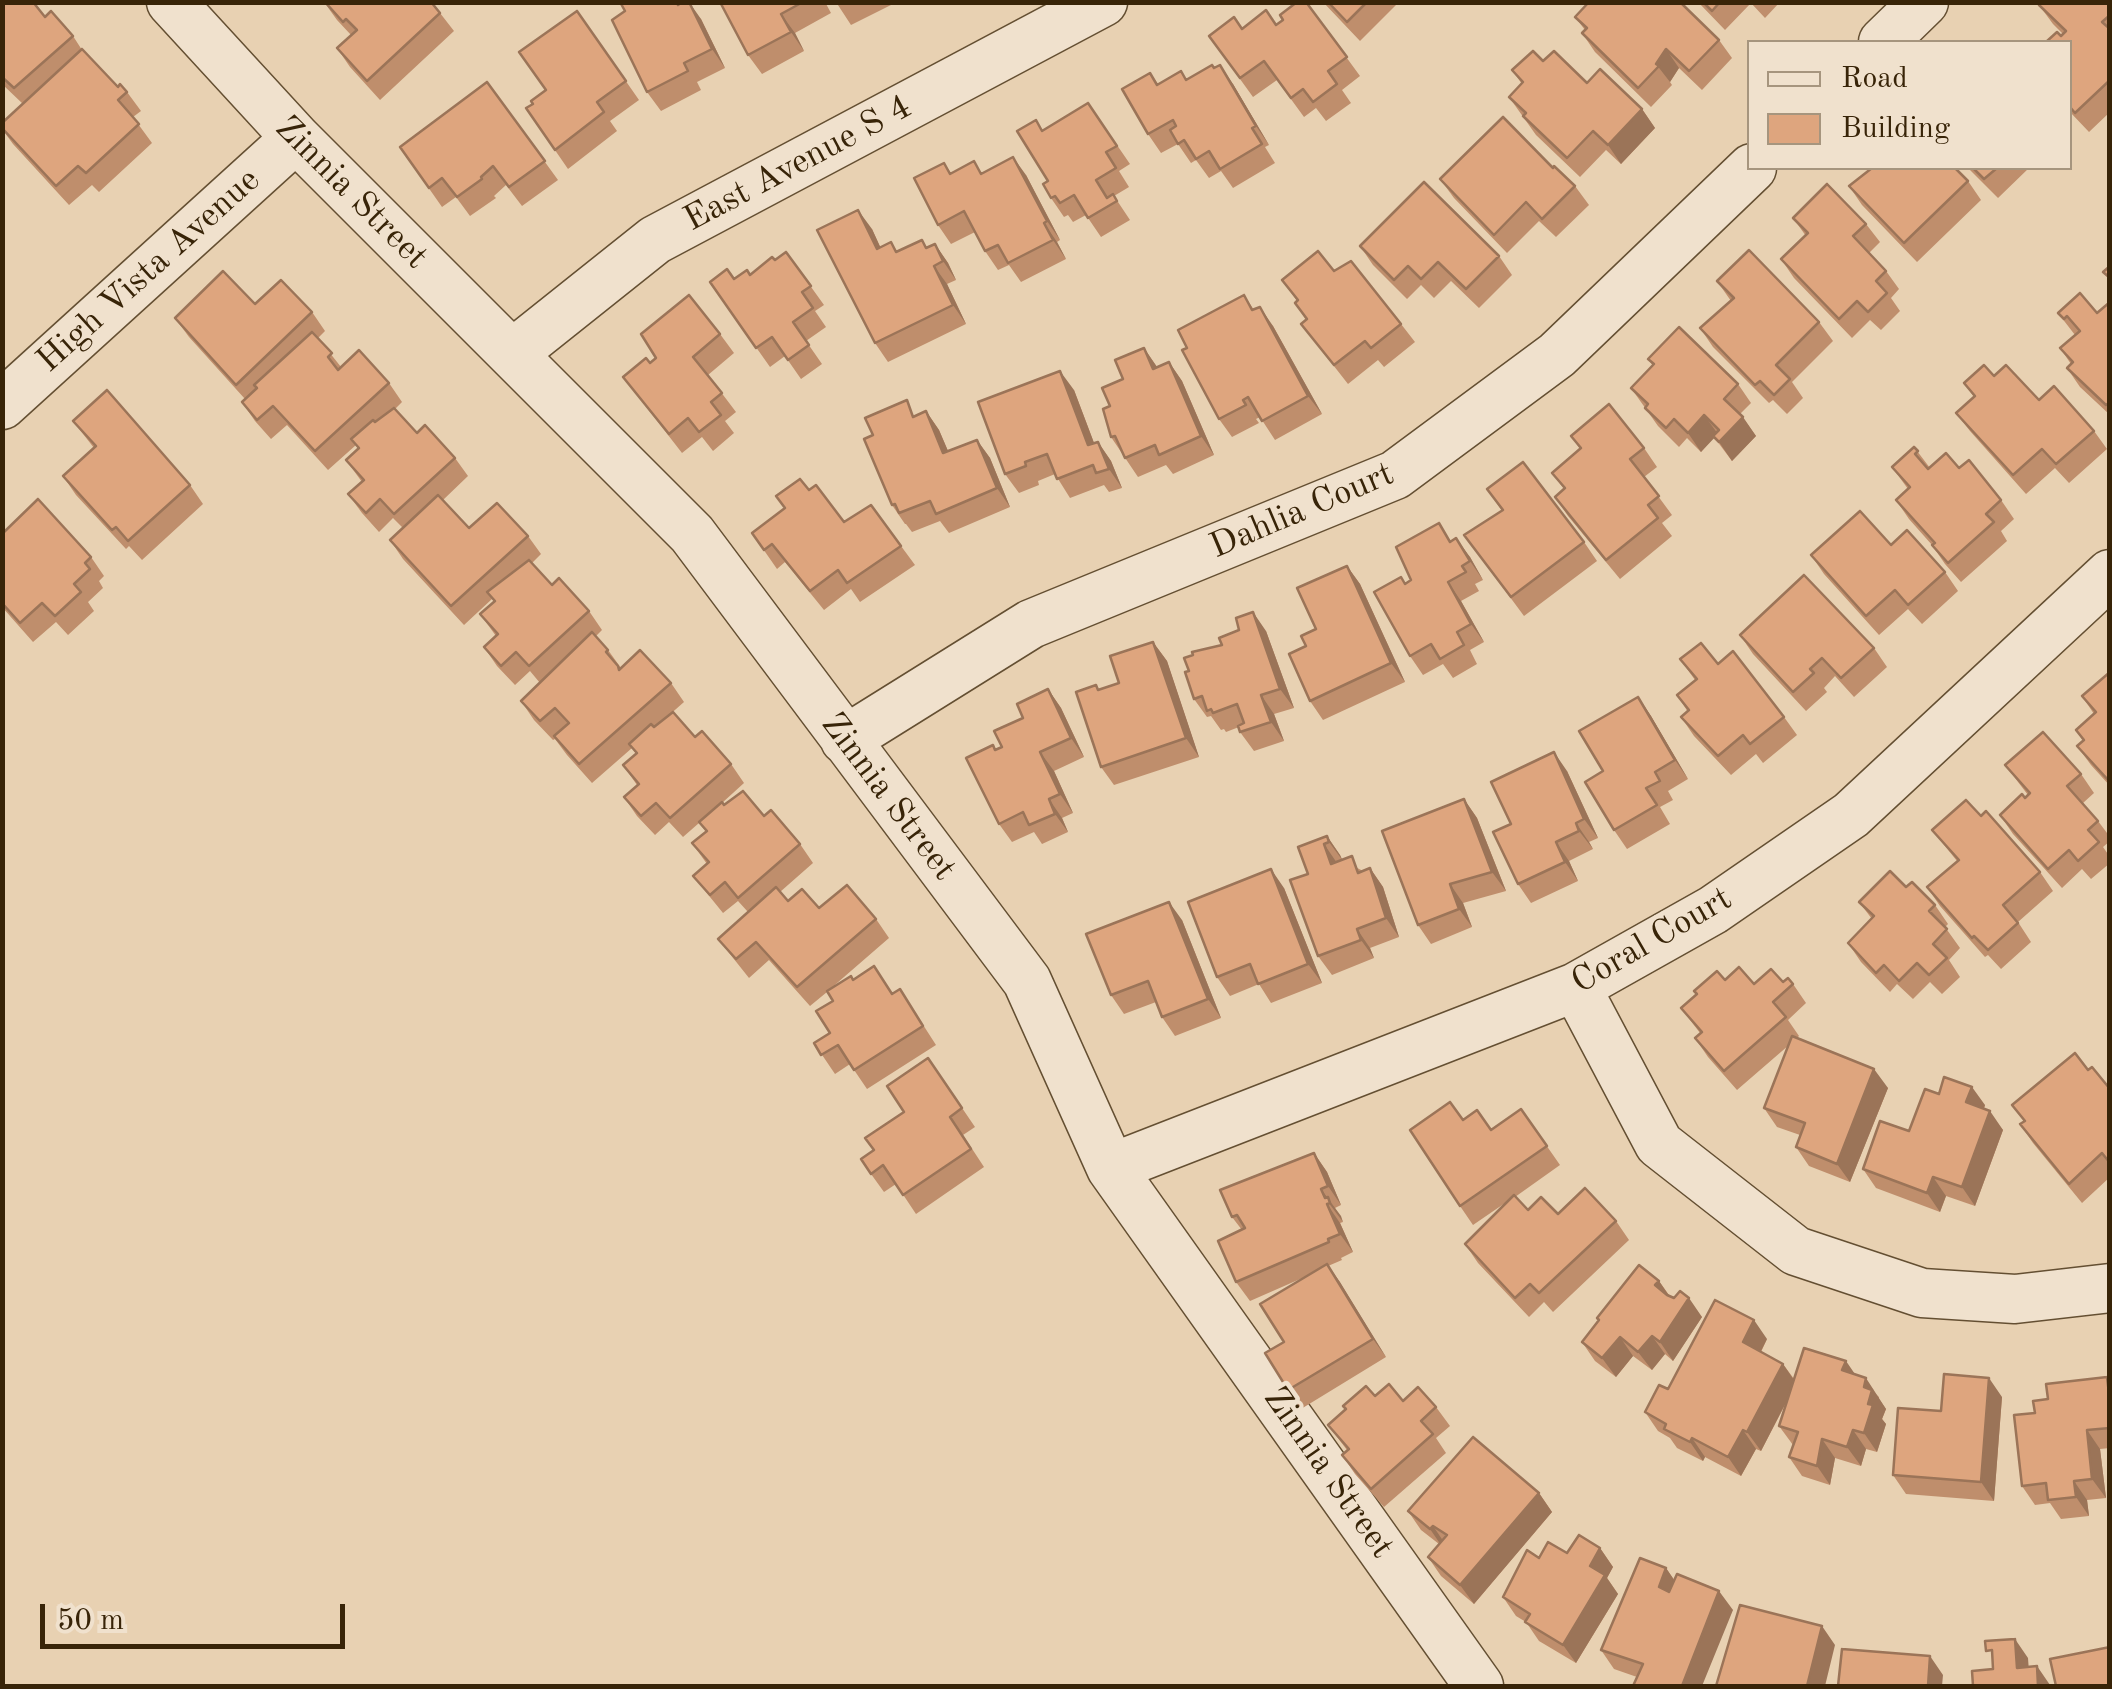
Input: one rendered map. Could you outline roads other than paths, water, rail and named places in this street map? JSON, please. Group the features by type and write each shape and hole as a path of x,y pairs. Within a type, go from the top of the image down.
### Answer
{"street":[{"name":"Zinnia Street","path":"171,2 296,138 692,534 1027,982 1111,1168 1479,1686"},
{"name":"East Avenue S 4","path":"512,354 655,240 1103,2"},
{"path":"1885,40 1924,2"},
{"name":"High Vista Avenue","path":"2,405 296,138"},
{"name":"Dahlia Court","path":"846,740 1032,624 1395,475 1557,355 1750,170"},
{"name":"Coral Court","path":"1111,1168 1576,987 1713,910 1851,815 2110,574"},
{"path":"1576,987 1660,1144 1796,1250 1922,1293 2015,1300 2110,1288"}]}
